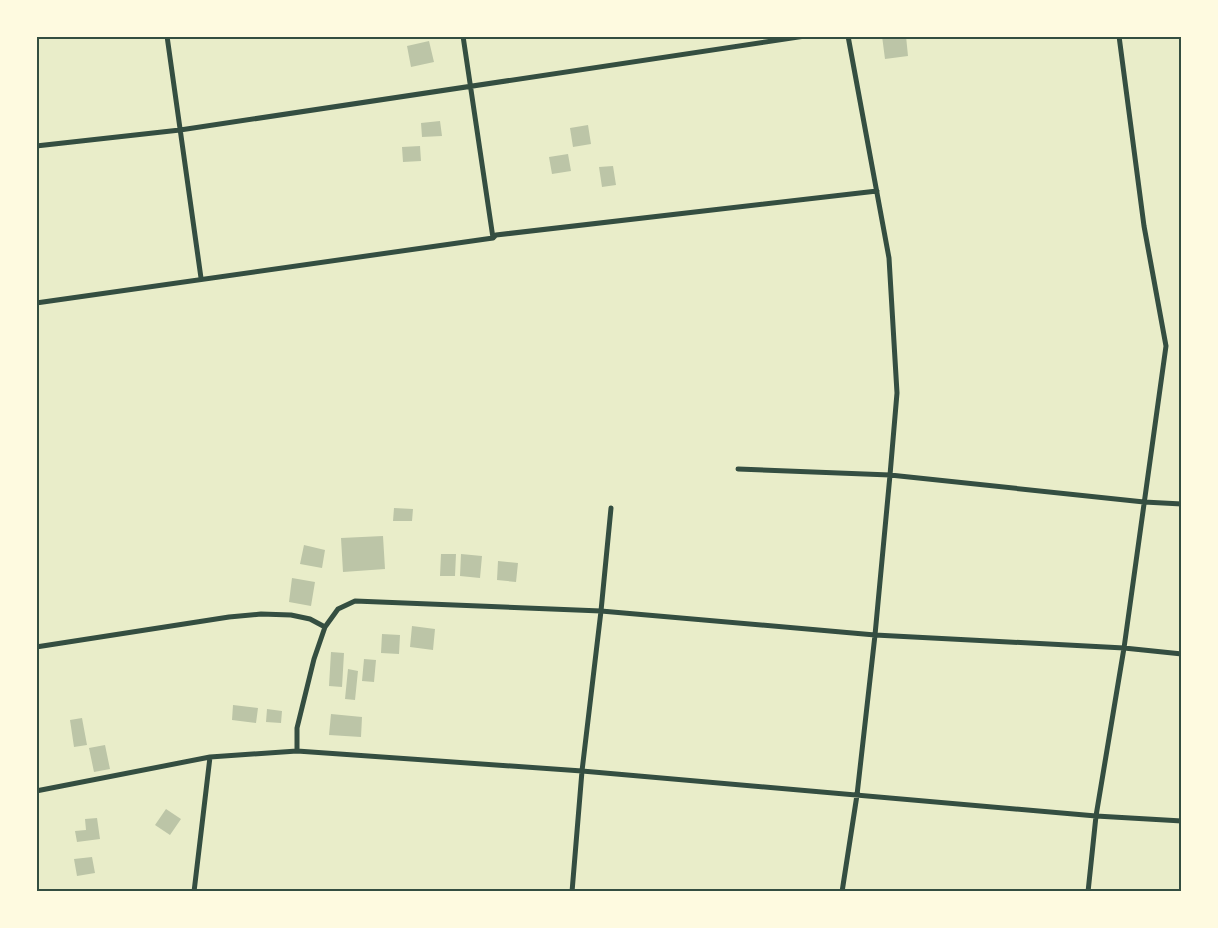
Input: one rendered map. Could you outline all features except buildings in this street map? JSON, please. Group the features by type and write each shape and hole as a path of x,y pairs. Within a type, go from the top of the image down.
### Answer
{"street":[{"path":"167,36 201,278"},
{"path":"463,36 493,238"},
{"path":"36,146 180,130 806,36"},
{"path":"842,892 857,795 875,635 897,393 890,258 848,36"},
{"path":"1088,892 1096,816 1124,648 1166,346 1144,226 1119,36"},
{"path":"36,303 201,278 493,238 496,235 877,191"},
{"path":"738,469 890,476 1144,502 1182,504"},
{"path":"572,892 582,771 611,508"},
{"path":"297,751 297,728 314,659 325,627 338,609 355,601 601,611 875,635 1124,648 1182,654"},
{"path":"36,647 220,618 253,615 291,615 310,619 325,627"},
{"path":"36,791 210,756 297,751 582,771 1096,816 1182,820"},
{"path":"194,892 210,756"}]}
